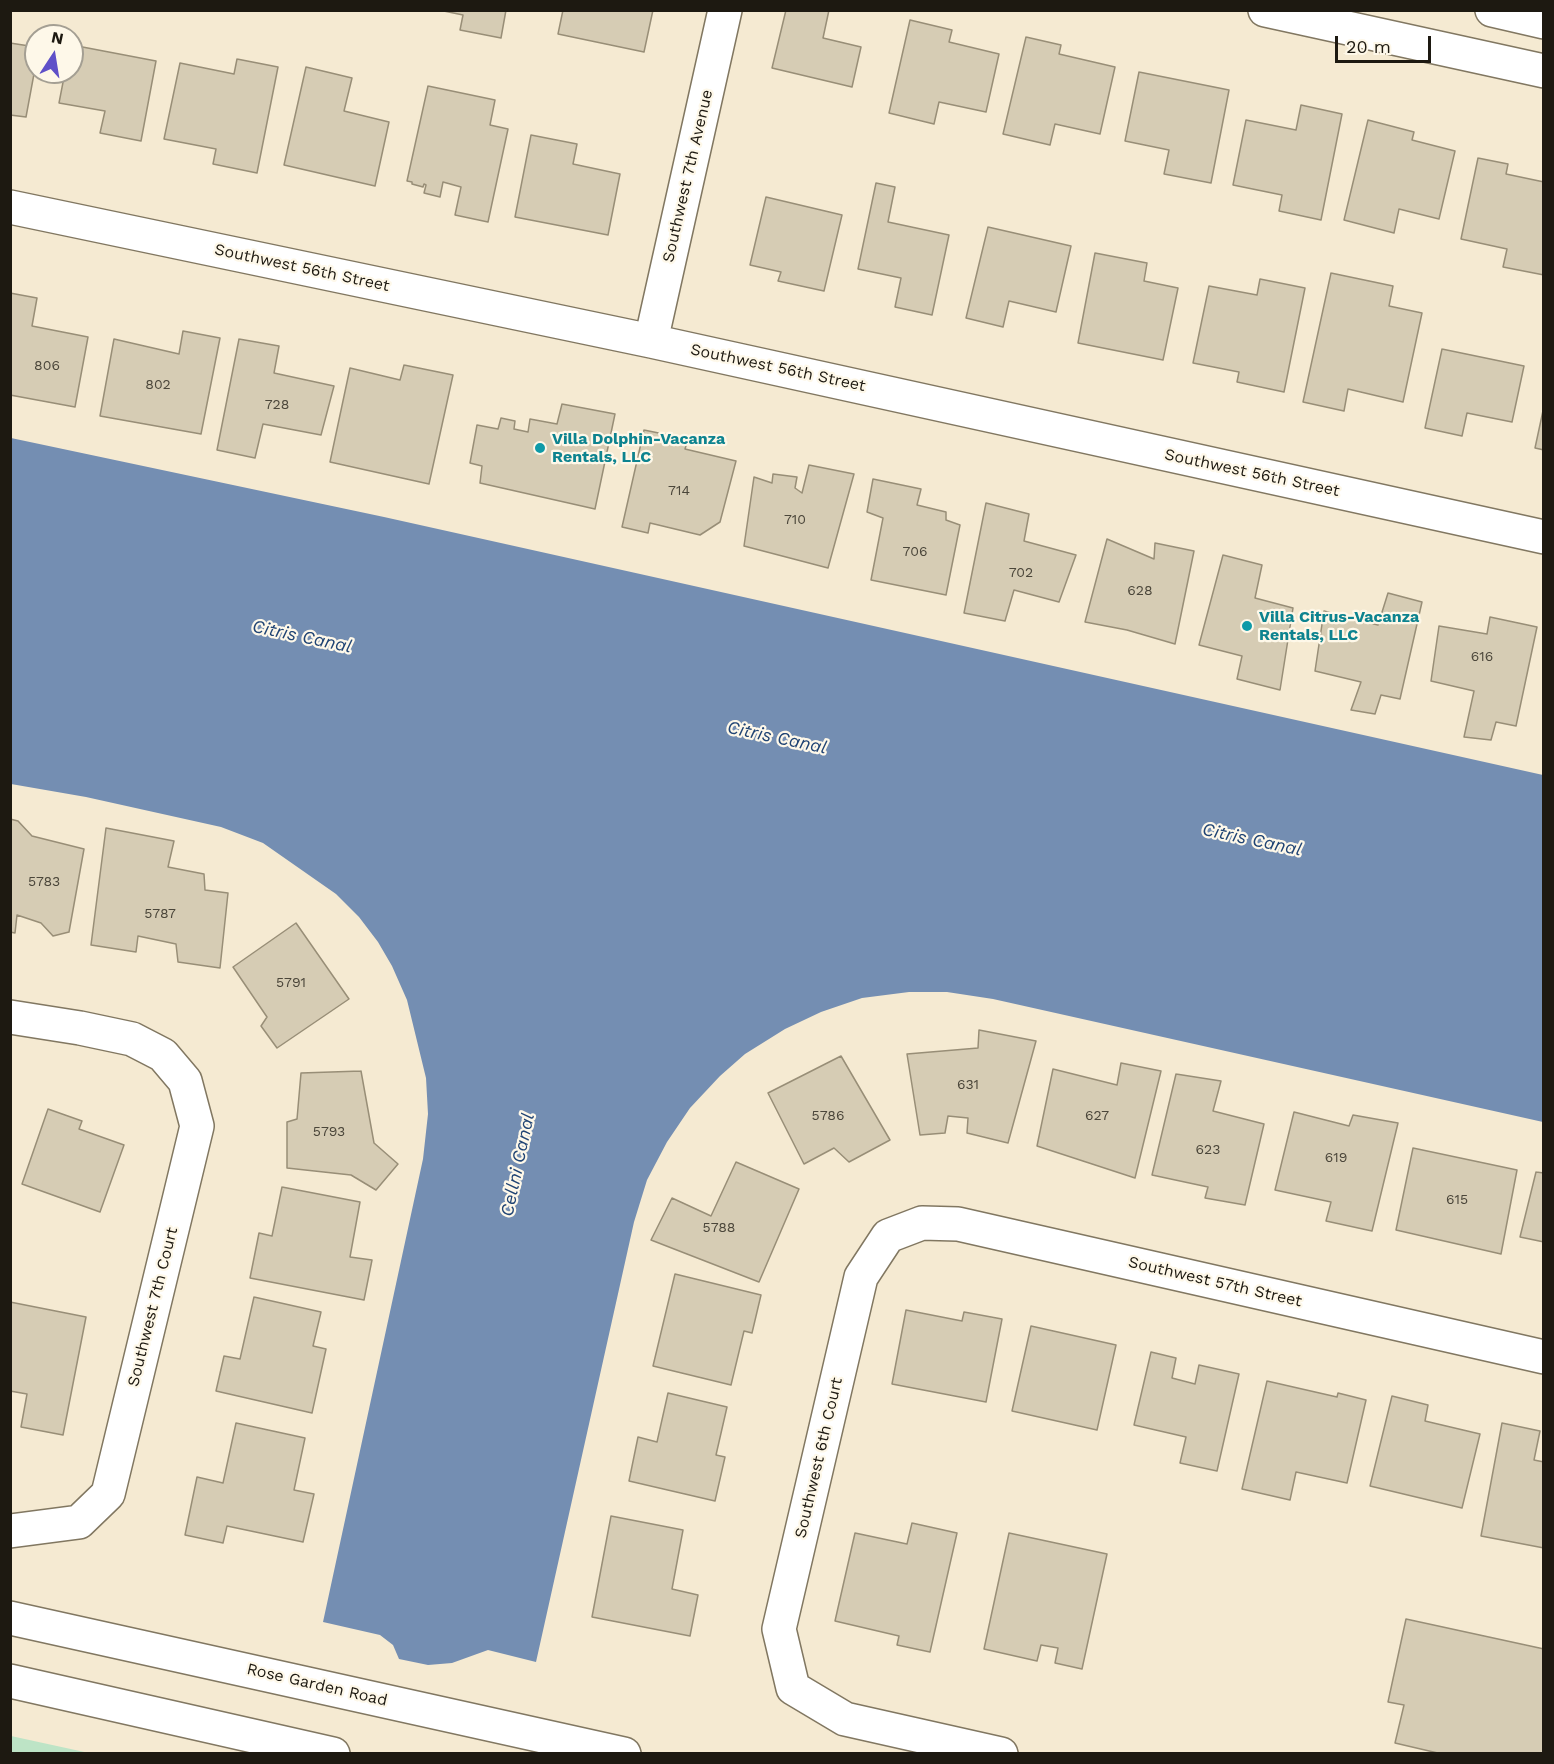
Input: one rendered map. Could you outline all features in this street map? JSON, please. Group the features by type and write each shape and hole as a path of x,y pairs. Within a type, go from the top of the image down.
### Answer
{"street":[{"name":"Southwest 7th Avenue","path":"651,340 725,10"},
{"path":"1264,10 1544,71"},
{"path":"1492,10 1544,22"},
{"name":"Southwest 56th Street","path":"10,207 651,340 1544,537"},
{"name":"Southwest 7th Court","path":"10,1017 80,1028 132,1040 163,1055 185,1081 197,1126 108,1494 79,1522 10,1531"},
{"name":"Southwest 57th Street","path":"888,1236 922,1223 958,1224 1544,1357"},
{"name":"Southwest 6th Court","path":"888,1236 861,1277 779,1629 793,1688 845,1719 1001,1754"},
{"name":"Rose Garden Road","path":"10,1618 624,1754"},
{"path":"10,1681 333,1754"}],"green space":[{"path":"11,1736 89,1753 11,1753"}],"water":[{"path":"11,438 384,517 1543,775 1543,1122 993,999 947,992 909,992 862,998 821,1012 785,1029 745,1054 720,1076 690,1108 667,1142 647,1180 634,1222 536,1662 488,1650 452,1663 428,1665 399,1659 393,1645 380,1635 323,1622 423,1159 428,1114 426,1078 407,1000 392,966 359,917 336,894 263,843 221,827 86,797 11,784"}],"building":[{"path":"439,10 506,10 501,38 460,30 463,15"},
{"path":"563,10 653,10 644,52 558,34"},
{"path":"786,10 829,10 823,38 861,47 852,87 772,68"},
{"path":"910,20 952,30 949,42 999,54 986,112 939,102 934,124 889,113"},
{"path":"1026,37 1061,45 1059,54 1115,67 1100,134 1055,124 1050,145 1003,134"},
{"path":"10,43 24,45 24,84 32,84 26,117 10,115"},
{"path":"84,47 156,61 141,141 100,133 105,111 59,103 63,84 84,84"},
{"path":"237,59 278,67 257,173 213,164 216,149 164,139 180,63 234,74"},
{"path":"306,67 352,78 344,111 389,122 375,186 284,165"},
{"path":"1139,72 1229,90 1211,183 1164,174 1169,150 1125,141"},
{"path":"428,86 495,100 490,125 508,129 488,222 455,215 461,187 443,182 440,197 424,193 426,185 424,184 423,187 407,181"},
{"path":"1301,105 1342,114 1321,220 1279,211 1282,195 1233,185 1246,120 1296,130"},
{"path":"1368,120 1414,132 1412,140 1455,151 1439,219 1399,209 1394,233 1344,220"},
{"path":"531,135 577,144 573,164 620,174 608,235 515,217"},
{"path":"1478,158 1508,164 1506,174 1544,182 1544,275 1503,267 1507,249 1461,239"},
{"path":"876,183 895,187 888,222 949,235 932,315 895,307 901,278 858,269"},
{"path":"766,197 842,215 824,291 778,281 781,272 750,265"},
{"path":"988,227 1071,246 1056,312 1009,301 1003,327 966,318"},
{"path":"1095,253 1147,263 1144,281 1178,288 1163,360 1078,343"},
{"path":"1331,273 1393,286 1389,306 1422,313 1403,402 1348,389 1344,411 1303,402"},
{"path":"1260,279 1305,288 1284,392 1237,382 1239,372 1193,363 1209,286 1257,295"},
{"path":"10,293 37,298 32,326 88,337 75,407 10,395"},
{"path":"183,331 220,338 201,434 100,416 114,339 179,354"},
{"path":"239,339 279,346 274,373 334,386 321,435 263,424 255,458 217,450"},
{"path":"1442,349 1524,366 1512,422 1467,413 1462,436 1425,428"},
{"path":"404,365 453,375 429,484 330,462 350,368 400,380"},
{"name":"Villa Dolphin-Vacanza Rentals, LLC","path":"562,404 615,414 595,509 480,483 482,466 470,463 477,425 498,429 501,418 515,421 514,429 528,432 530,419 557,424"},
{"path":"1544,406 1544,450 1535,448"},
{"path":"644,430 688,439 685,449 736,461 720,522 700,535 650,523 648,533 622,527"},
{"path":"809,465 854,474 828,568 744,546 754,477 772,483 773,474 797,477 795,488 802,493"},
{"path":"873,479 921,489 917,505 946,512 946,520 960,525 946,595 871,580 883,518 867,512"},
{"path":"986,503 1029,514 1024,541 1076,555 1059,602 1014,590 1005,621 964,613"},
{"path":"1107,539 1154,559 1155,543 1194,551 1175,644 1127,630 1085,622"},
{"name":"Villa Citrus-Vacanza Rentals, LLC","path":"1223,555 1262,565 1255,598 1293,608 1280,690 1237,679 1242,656 1199,645"},
{"path":"1388,593 1422,602 1400,699 1381,695 1375,714 1351,710 1361,682 1315,671 1324,611 1378,625"},
{"path":"1490,617 1537,627 1516,726 1496,722 1491,740 1464,737 1474,691 1431,681 1439,626 1487,634"},
{"path":"10,819 18,821 32,836 84,849 69,932 53,936 41,923 17,915 15,933 10,932"},
{"path":"106,828 174,841 168,867 204,874 205,890 228,893 220,968 178,962 176,944 138,936 136,952 91,945"},
{"path":"296,923 349,999 277,1048 261,1026 267,1017 233,967"},
{"path":"979,1030 1036,1041 1008,1143 967,1133 968,1118 948,1116 945,1133 920,1135 907,1054 978,1048"},
{"path":"841,1056 890,1140 849,1162 834,1148 804,1164 768,1093"},
{"path":"1121,1063 1161,1071 1135,1178 1037,1146 1053,1069 1117,1085"},
{"path":"361,1071 374,1143 398,1164 376,1190 351,1175 287,1168 287,1122 297,1119 301,1073"},
{"path":"1176,1074 1221,1081 1213,1111 1264,1124 1245,1205 1205,1198 1208,1187 1152,1175"},
{"path":"48,1109 82,1121 79,1129 124,1145 100,1212 22,1184"},
{"path":"1294,1112 1349,1126 1353,1115 1398,1123 1372,1231 1326,1221 1331,1202 1275,1190"},
{"path":"1413,1148 1517,1170 1501,1254 1396,1230"},
{"path":"736,1162 799,1189 759,1282 651,1240 672,1198 711,1216"},
{"path":"1536,1172 1544,1173 1544,1242 1520,1237"},
{"path":"282,1187 360,1202 350,1257 372,1260 364,1300 250,1278 259,1233 272,1236"},
{"path":"675,1274 761,1295 752,1333 744,1331 731,1385 653,1366"},
{"path":"254,1297 321,1312 313,1346 326,1349 312,1413 216,1391 224,1356 240,1359"},
{"path":"10,1302 86,1317 63,1435 21,1427 27,1394 10,1391"},
{"path":"906,1310 962,1321 964,1312 1002,1319 986,1402 892,1384"},
{"path":"1031,1326 1116,1345 1097,1430 1012,1411"},
{"path":"1151,1352 1176,1358 1172,1378 1195,1384 1199,1365 1239,1374 1217,1471 1180,1463 1186,1437 1134,1425"},
{"path":"1267,1381 1337,1397 1338,1393 1366,1400 1347,1483 1296,1472 1290,1500 1242,1489"},
{"path":"668,1393 727,1407 716,1455 725,1457 715,1501 629,1481 638,1437 657,1442"},
{"path":"1392,1396 1428,1405 1425,1421 1480,1434 1462,1508 1370,1486"},
{"path":"236,1423 305,1438 294,1490 314,1494 303,1542 227,1526 223,1543 185,1535 197,1477 223,1483"},
{"path":"1502,1423 1540,1431 1534,1460 1544,1462 1544,1548 1481,1536"},
{"path":"611,1516 683,1530 672,1589 698,1595 690,1636 592,1617"},
{"path":"912,1523 957,1533 930,1652 897,1645 899,1636 835,1621 855,1533 907,1544"},
{"path":"1009,1533 1107,1554 1082,1669 1055,1663 1058,1648 1041,1645 1037,1661 984,1649"},
{"path":"1406,1619 1544,1649 1544,1754 1442,1754 1395,1743 1404,1705 1388,1702"}],"place":[{"name":"Villa Dolphin-Vacanza Rentals, LLC","path":"540,448"},
{"name":"Villa Citrus-Vacanza Rentals, LLC","path":"1247,626"}],"water label":[{"name":"Citris Canal","path":"302,637"},
{"name":"Citris Canal","path":"777,738"},
{"name":"Citris Canal","path":"1252,840"},
{"name":"Cellni Canal","path":"518,1165"}]}
